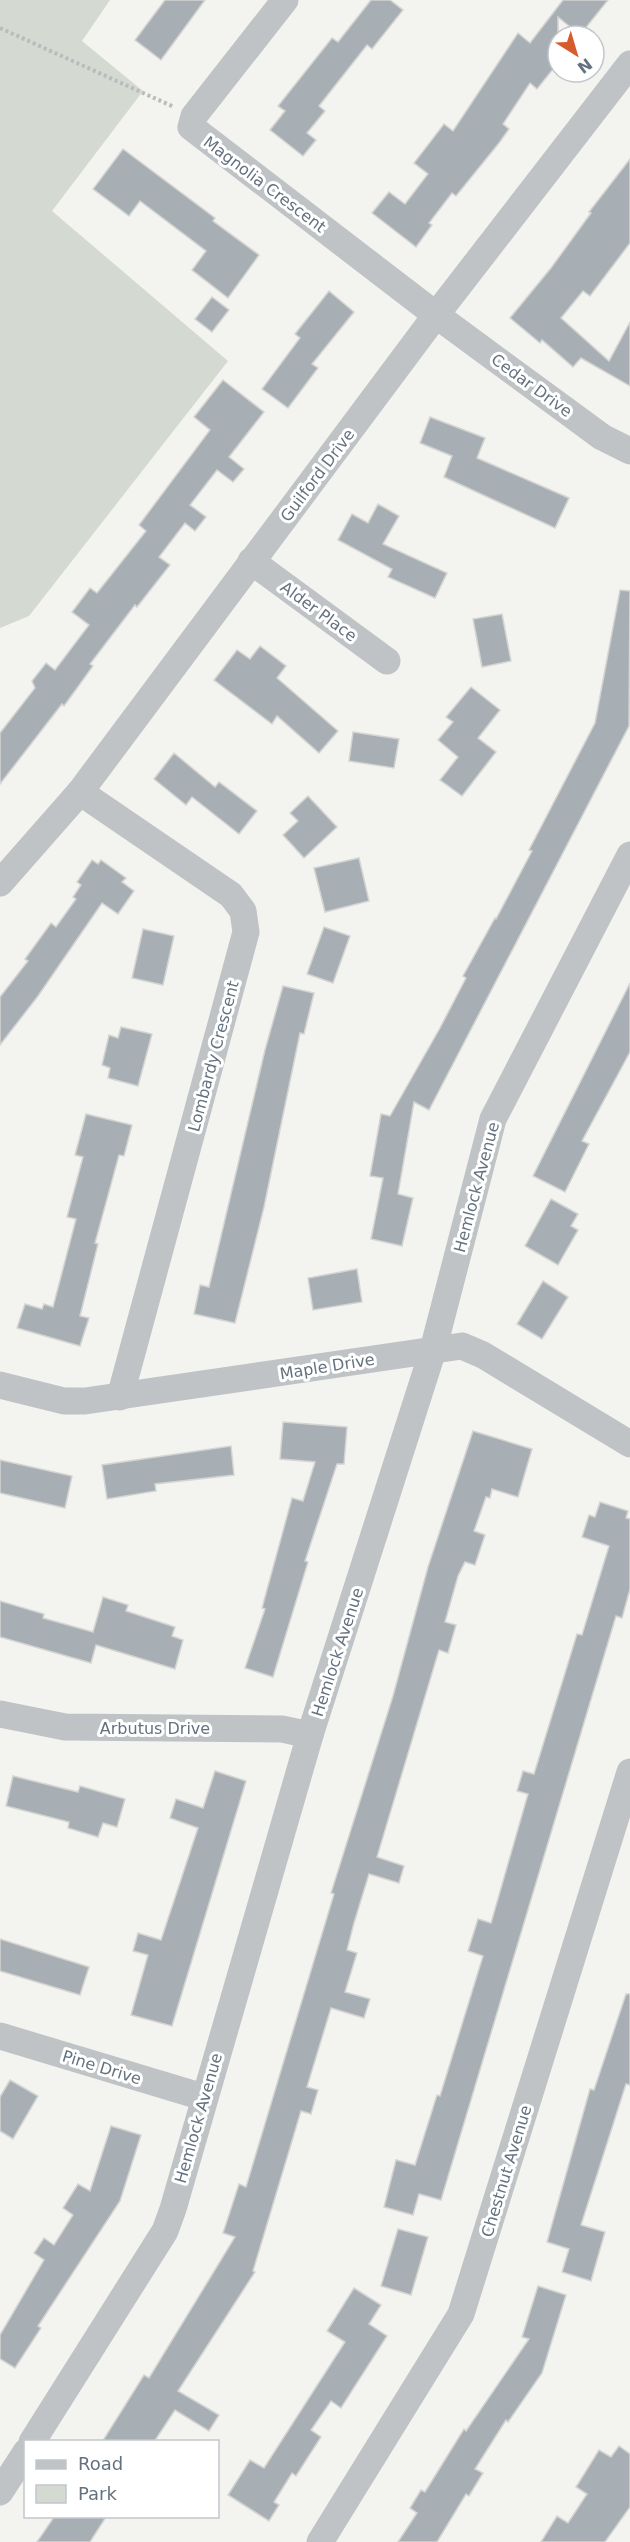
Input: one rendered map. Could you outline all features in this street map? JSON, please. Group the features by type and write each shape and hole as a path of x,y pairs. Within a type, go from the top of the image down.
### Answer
{"street":[{"name":"Magnolia Crescent","path":"285,0 194,116 192,127 436,315"},
{"name":"Guilford Drive","path":"0,883 80,792 436,315 630,64"},
{"name":"Cedar Drive","path":"436,315 602,437 630,451"},
{"name":"Alder Place","path":"251,561 387,661"},
{"name":"Lombardy Crescent","path":"80,792 231,895 243,911 246,932 120,1397"},
{"name":"Hemlock Avenue","path":"33,2440 165,2231 310,1736 433,1350 493,1119 630,855"},
{"name":"Maple Drive","path":"0,1385 64,1401 120,1397 462,1346 483,1355 630,1444"},
{"name":"Arbutus Drive","path":"0,1714 64,1727 282,1729 310,1736"},
{"name":"Chestnut Avenue","path":"320,2542 461,2314 630,1772"},
{"name":"Pine Drive","path":"0,2037 203,2097"},
{"path":"0,2492 24,2455"}],"path":[{"path":"0,28 194,116"}],"green space":[{"path":"0,0 110,0 82,41 143,91 52,211 228,361 29,616 0,628"}],"building":[{"path":"165,0 205,0 161,60 135,40"},
{"path":"371,0 390,0 403,10 372,49 367,45 319,106 325,111 307,133 316,140 303,156 270,130 285,111 278,106 332,38 338,42"},
{"path":"563,0 608,0 589,24 567,24 558,17 558,24 546,24 546,78 537,89 530,83 503,124 509,129 456,196 452,193 429,223 432,225 416,247 372,213 389,192 405,204 428,174 414,163 444,124 453,131 518,33 530,43"},
{"path":"123,149 215,218 213,221 259,255 228,298 192,270 206,251 140,201 129,216 93,189"},
{"path":"630,159 630,243 590,296 583,291 561,318 609,361 630,322 630,386 581,358 573,367 542,340 540,343 510,318 551,268 591,213 589,212"},
{"path":"329,291 354,312 312,364 318,368 288,408 262,389 300,338 295,334"},
{"path":"212,297 229,310 212,332 195,319"},
{"path":"223,380 264,412 229,457 244,469 233,482 217,470 190,505 206,517 195,531 185,523 159,557 170,565 137,607 135,605 90,664 93,666 64,706 62,704 0,784 0,733 35,688 32,681 46,663 55,670 89,625 72,612 90,588 97,593 146,531 139,525 210,430 194,417"},
{"path":"430,417 485,438 477,458 569,498 555,528 444,477 452,456 420,443"},
{"path":"378,504 399,516 383,544 447,573 435,598 388,577 392,569 338,540 352,514 368,523"},
{"path":"620,590 630,591 629,726 429,1110 414,1102 398,1194 413,1198 402,1246 371,1239 383,1178 370,1176 381,1114 390,1116 440,1028 466,978 463,976 532,851 529,850 595,723"},
{"path":"502,614 511,661 482,667 473,619"},
{"path":"260,646 286,666 277,678 338,731 319,753 277,716 272,724 214,680 237,650 250,659"},
{"path":"471,687 500,710 478,738 496,752 462,796 440,780 458,757 438,740 453,722 446,717"},
{"path":"353,732 399,739 394,768 349,761"},
{"path":"174,753 215,787 219,782 257,811 239,834 192,797 186,805 154,779"},
{"path":"308,796 337,827 304,858 283,835 298,821 290,813"},
{"path":"359,858 369,901 325,912 314,868"},
{"path":"92,860 98,864 101,860 126,878 122,882 134,891 118,914 102,903 38,996 0,1045 0,997 28,961 25,959 51,923 56,927 76,899 73,897 81,885 77,882"},
{"path":"324,927 350,936 333,983 307,974"},
{"path":"143,929 174,936 163,985 132,978"},
{"path":"630,983 630,1052 582,1141 589,1144 565,1192 533,1176"},
{"path":"283,986 314,993 304,1034 300,1033 264,1207 235,1323 194,1314 200,1285 209,1287 265,1050"},
{"path":"121,1027 152,1034 138,1086 108,1078 110,1068 102,1065 109,1035 118,1038"},
{"path":"86,1114 132,1125 124,1156 119,1155 95,1243 98,1244 80,1316 89,1318 80,1346 17,1328 25,1304 42,1309 44,1304 53,1307 76,1219 67,1217 83,1157 75,1155"},
{"path":"551,1199 578,1214 571,1226 578,1230 558,1265 525,1246"},
{"path":"357,1269 362,1302 313,1310 308,1278"},
{"path":"543,1281 568,1297 542,1339 517,1324"},
{"path":"283,1422 347,1427 344,1464 337,1464 305,1561 308,1562 273,1677 245,1668 265,1609 262,1608 292,1498 303,1501 315,1462 280,1459"},
{"path":"473,1431 532,1449 518,1497 492,1489 490,1498 486,1497 474,1531 485,1535 475,1565 465,1562 458,1576 445,1622 456,1625 448,1653 439,1650 377,1857 404,1866 399,1883 369,1874 354,1923 347,1950 357,1953 345,1992 370,1999 364,2018 331,2008 307,2087 318,2090 311,2114 301,2111 253,2271 255,2272 178,2391 219,2415 209,2431 175,2410 155,2440 103,2440 144,2375 149,2378 235,2237 223,2233 239,2184 246,2187 334,1894 331,1893 393,1696 428,1567"},
{"path":"231,1446 234,1475 155,1484 156,1491 107,1499 102,1465"},
{"path":"0,1460 72,1476 65,1508 0,1493"},
{"path":"600,1502 628,1511 626,1518 630,1519 630,1589 622,1618 616,1616 441,2200 419,2194 413,2215 384,2207 396,2160 415,2165 437,2095 440,2096 483,1956 468,1951 478,1919 491,1923 528,1794 517,1791 523,1771 534,1774 577,1634 582,1635 609,1546 582,1537 589,1515 595,1517"},
{"path":"103,1597 128,1605 126,1611 175,1627 172,1636 183,1640 175,1669 96,1645 91,1663 0,1637 0,1601 44,1614 43,1618 93,1632"},
{"path":"215,1771 246,1781 172,2026 131,2015 148,1955 133,1951 138,1933 161,1940 198,1828 170,1818 176,1799 203,1808"},
{"path":"13,1776 78,1792 80,1786 125,1799 117,1827 103,1823 98,1837 68,1828 69,1822 6,1806"},
{"path":"0,1939 89,1967 80,1995 0,1971"},
{"path":"626,1994 630,1994 630,2085 626,2084 581,2225 605,2232 591,2281 562,2272 569,2249 547,2242 590,2089 594,2090"},
{"path":"10,2080 38,2096 13,2139 0,2131 0,2097"},
{"path":"111,2126 141,2135 120,2201 38,2326 41,2328 15,2368 0,2359 0,2335 44,2260 34,2253 44,2238 54,2245 73,2215 63,2208 78,2184 90,2191"},
{"path":"398,2229 428,2237 411,2295 381,2286"},
{"path":"538,2286 566,2295 542,2373 508,2422 506,2420 475,2469 483,2473 469,2496 466,2494 437,2542 398,2542 417,2513 410,2508 421,2490 425,2492 464,2429 466,2431 529,2339 522,2337"},
{"path":"354,2288 381,2305 369,2324 387,2336 341,2408 331,2401 311,2430 321,2437 296,2476 292,2473 274,2502 279,2505 269,2521 228,2495 250,2460 264,2468 345,2342 327,2331"},
{"path":"619,2446 630,2454 630,2507 605,2542 541,2542 557,2516 568,2523 587,2494 576,2487 599,2450 611,2457"},
{"path":"53,2518 105,2518 90,2542 37,2542"}]}
